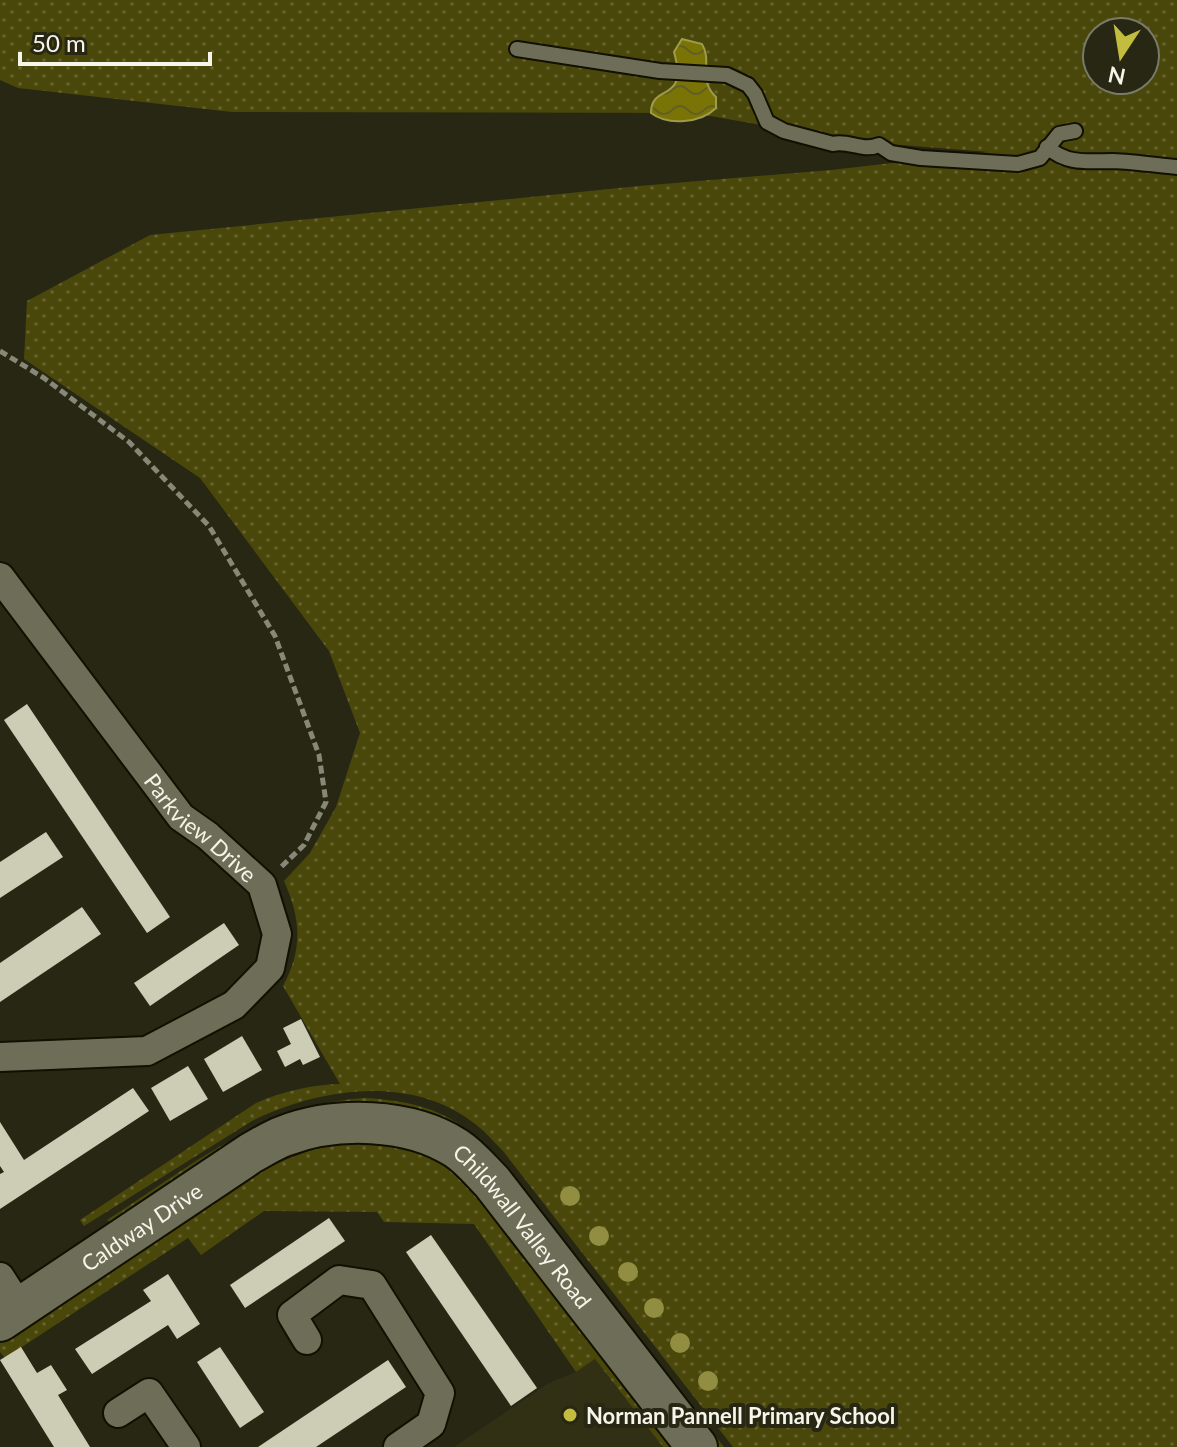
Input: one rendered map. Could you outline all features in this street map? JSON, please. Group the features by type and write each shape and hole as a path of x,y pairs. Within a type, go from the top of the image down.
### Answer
{"main road":[{"name":"Childwall Valley Road","path":"284,1136 349,1123 392,1125 432,1135 459,1150 492,1182 697,1447"},
{"name":"Caldway Drive","path":"7,1302 284,1136"}],"street":[{"name":"Parkview Drive","path":"0,577 181,817 208,836 262,885 277,934 270,968 234,1005 147,1051 0,1057"},
{"path":"307,1340 292,1315 339,1280 372,1285 440,1393 431,1424 398,1447"},
{"path":"118,1413 149,1393 186,1447"}],"lane":[{"path":"517,49 660,71 727,75 740,79 755,94 767,122 784,131 865,148 879,145 897,154 921,158 1007,165 1033,162 1045,154 1059,134 1075,131"},
{"path":"1047,147 1058,156 1078,163 1113,161 1177,167"}],"path":[{"path":"0,351 44,378 129,442 209,526 275,636 319,755 326,802 304,845 262,885"}],"shaded area":[{"path":"0,0 1177,0 1177,1447 733,1447 503,1151 471,1121 446,1106 419,1097 362,1091 305,1101 277,1110 252,1121 84,1226 80,1220 256,1103 297,1089 340,1084 283,986 297,947 294,908 284,881 310,853 336,807 360,733 329,651 200,478 24,359 27,301 150,235 989,152 851,141 694,113 232,112 18,88 0,80"},
{"path":"365,1098 406,1103 440,1114 470,1132 501,1160 724,1447 717,1447 536,1214 368,1106 118,1228 107,1220 198,1160 261,1125 328,1103"},
{"path":"361,1142 414,1150 461,1174 681,1447 663,1447 595,1359 576,1372 474,1224 384,1222 377,1212 264,1211 201,1255 188,1238 5,1358 0,1352 0,1342 261,1169 314,1149"},
{"name":"Norman Pannell Primary School","path":"595,1359 663,1447 454,1447 549,1383 576,1372"}],"water":[{"path":"682,39 702,44 707,84 716,97 716,108 693,120 666,120 651,113 657,98 677,80 674,52"}],"building":[{"path":"27,704 170,917 147,933 4,720"},
{"path":"46,832 63,857 0,898 0,862"},
{"path":"82,907 101,934 0,1002 0,963"},
{"path":"224,923 239,945 150,1006 134,983"},
{"path":"301,1019 320,1057 303,1065 300,1059 285,1067 277,1051 291,1044 283,1028"},
{"path":"242,1036 262,1070 223,1092 204,1059"},
{"path":"188,1066 208,1099 170,1121 151,1088"},
{"path":"133,1088 149,1111 0,1209 0,1174 4,1172 0,1166 0,1122 24,1160"},
{"path":"329,1218 345,1241 245,1308 230,1285"},
{"path":"431,1235 537,1388 511,1406 406,1252"},
{"path":"168,1274 200,1324 177,1339 168,1325 92,1374 75,1349 151,1301 143,1290"},
{"path":"21,1347 37,1373 51,1365 67,1390 58,1395 90,1447 54,1447 0,1360"},
{"path":"220,1347 264,1412 240,1428 197,1362"},
{"path":"388,1360 406,1387 316,1447 258,1447"}],"place":[{"name":"Norman Pannell Primary School","path":"570,1415"}]}
